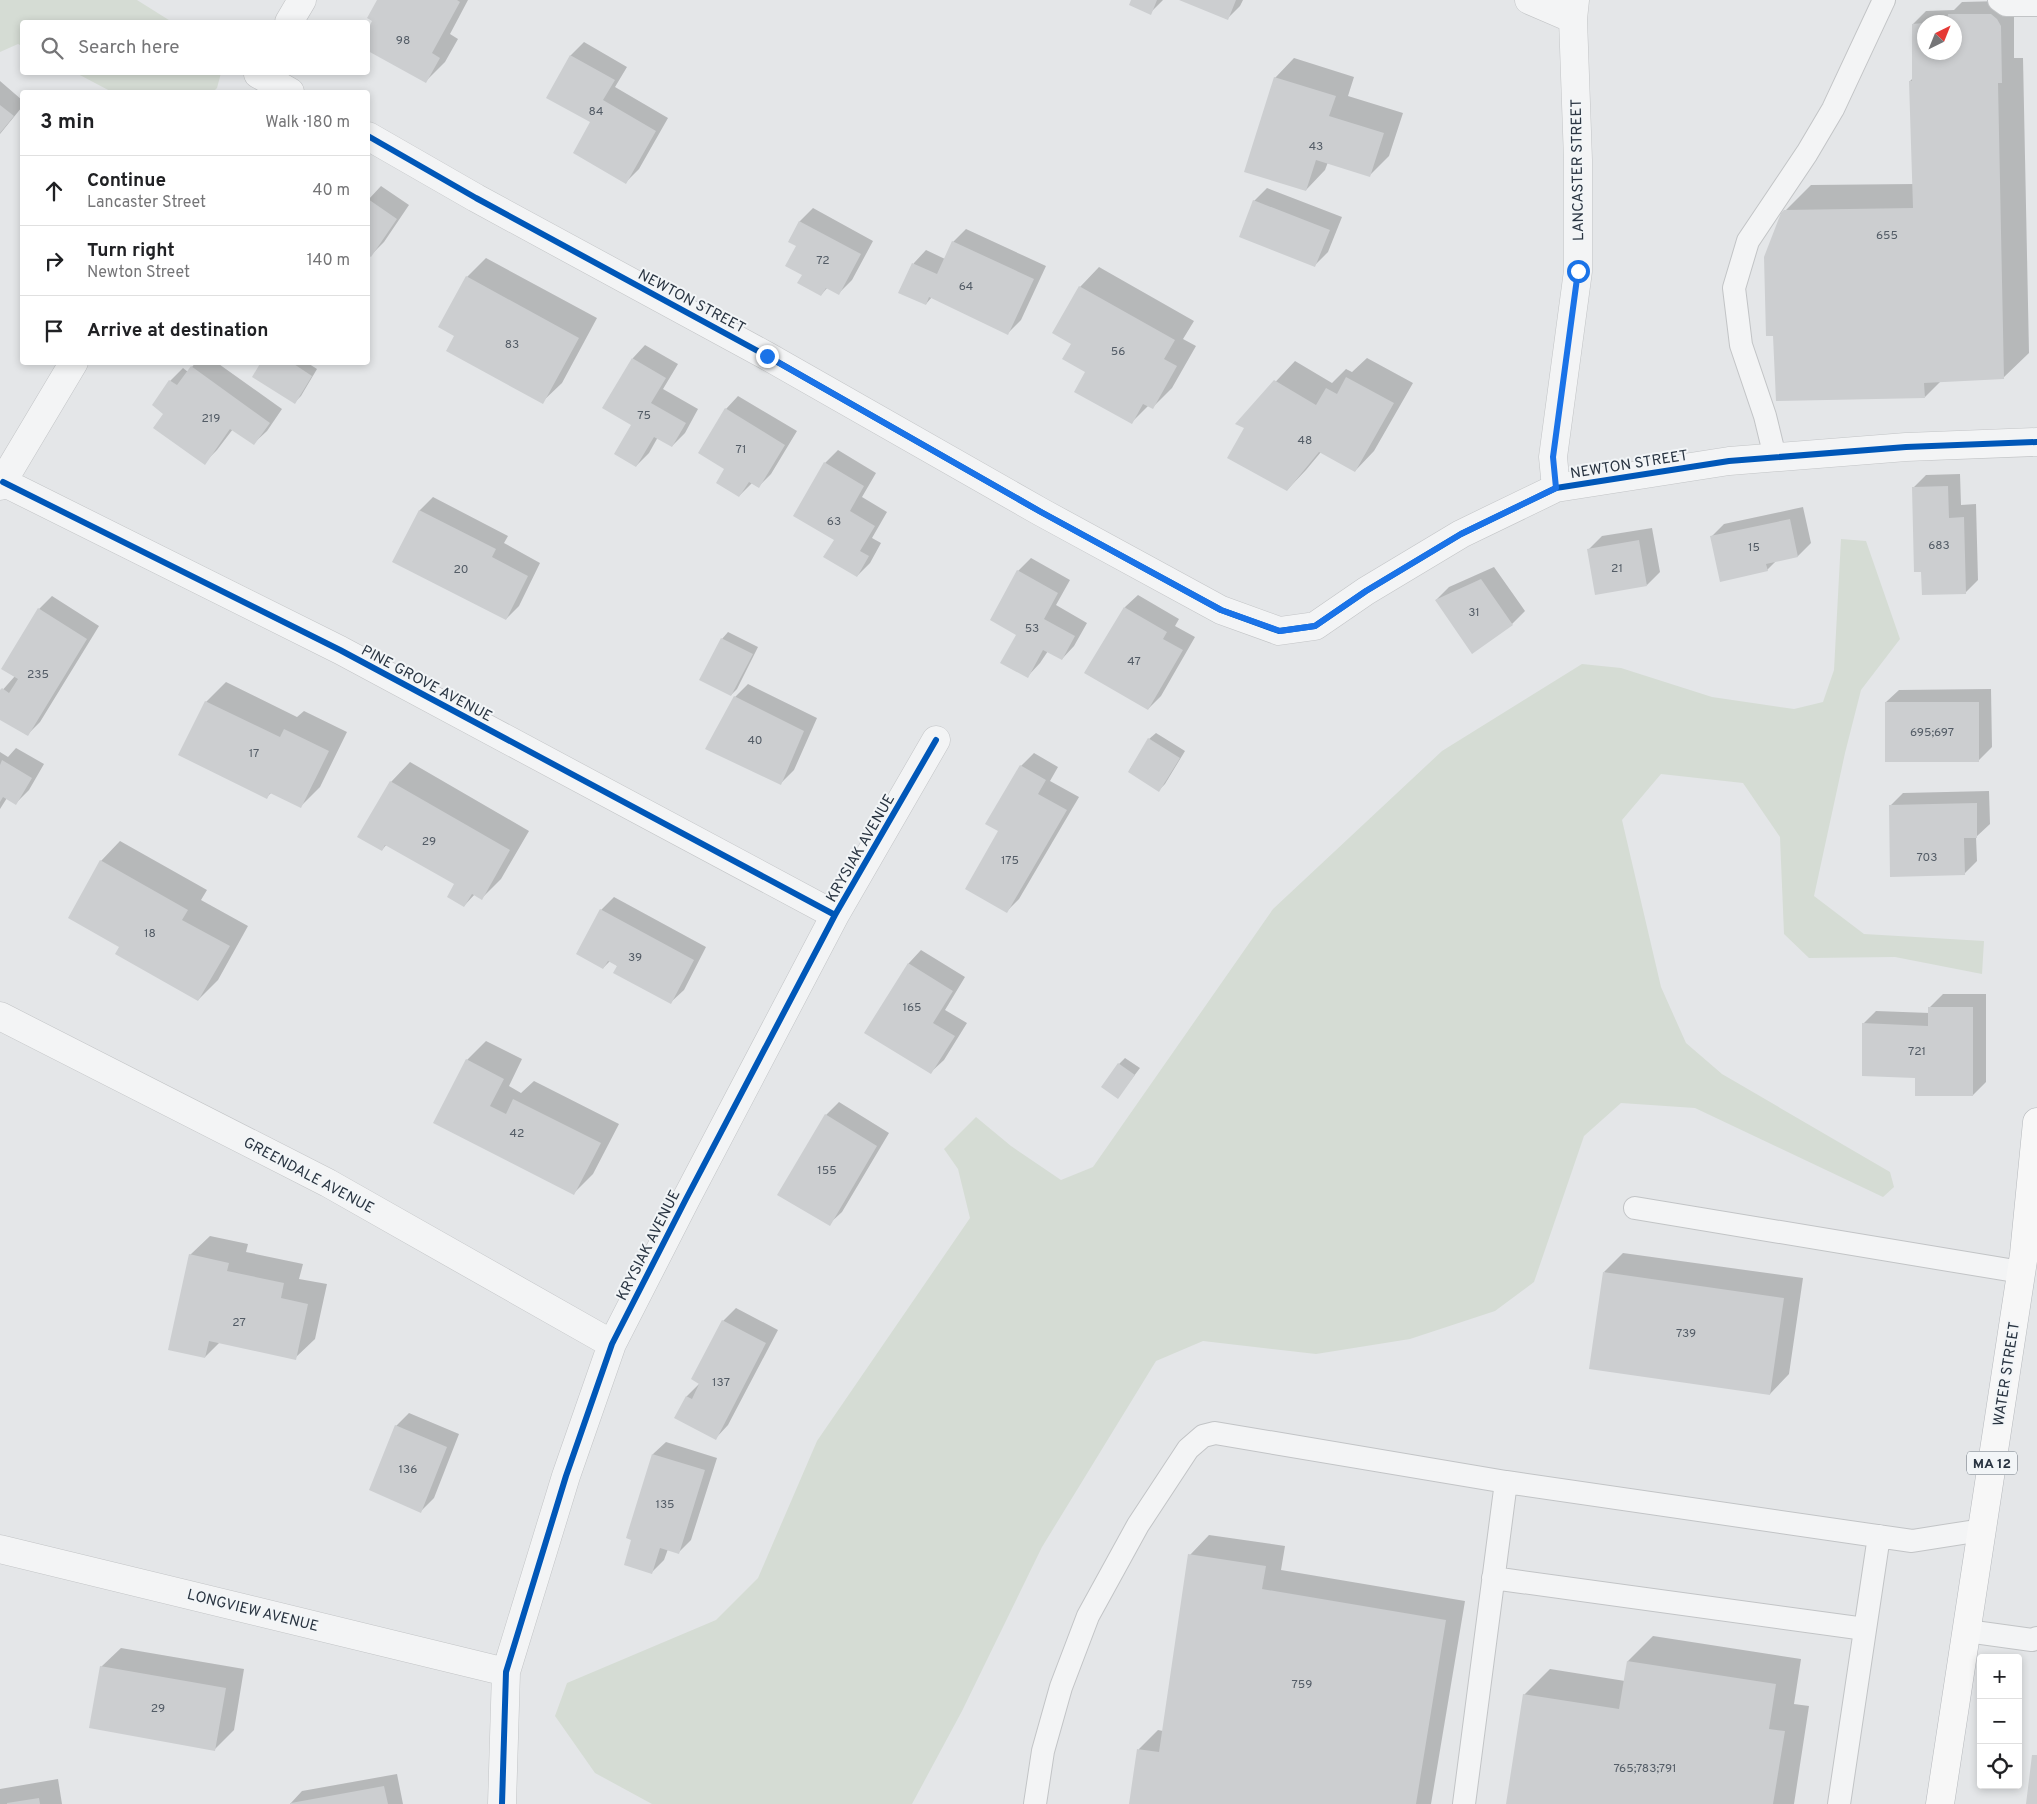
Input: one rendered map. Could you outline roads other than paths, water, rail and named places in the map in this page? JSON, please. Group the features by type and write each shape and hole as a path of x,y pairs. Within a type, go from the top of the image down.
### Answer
{"highway":[{"name":"WATER STREET","path":"1940,1804 2021,1272 2037,1122"}],"street":[{"path":"290,20 302,0"},
{"path":"1529,0 1574,9"},
{"name":"LANCASTER STREET","path":"1556,488 1553,457 1578,271 1578,160 1574,9"},
{"path":"255,80 284,90"},
{"name":"NEWTON STREET","path":"370,137 476,198 767,356 1041,512 1221,610 1280,631 1315,626 1366,591 1461,534 1556,488 1729,461 1906,446 2037,442"},
{"path":"1,484 72,365"},
{"name":"PINE GROVE AVENUE","path":"1,484 340,650 835,915"},
{"name":"KRYSIAK AVENUE","path":"502,1804 506,1672 566,1476 612,1344 686,1198 835,915 936,740"},
{"name":"GREENDALE AVENUE","path":"0,1016 328,1183 612,1344"},
{"name":"LONGVIEW AVENUE","path":"0,1549 506,1672"}],"lane":[{"path":"1775,457 1765,416 1742,345 1734,288 1748,241 1807,153 1833,109 1884,0"},
{"path":"1999,0 2006,5 2037,4"},
{"path":"1635,1208 2021,1272"},
{"path":"1035,1804 1043,1751 1061,1687 1088,1616 1138,1525 1188,1449 1203,1436 1215,1433 1506,1482 1912,1541 1982,1530"},
{"path":"1464,1804 1506,1482"},
{"path":"1839,1804 1879,1536"},
{"path":"1493,1578 1865,1629"},
{"path":"1967,1630 2032,1640 2037,1638"}]}
